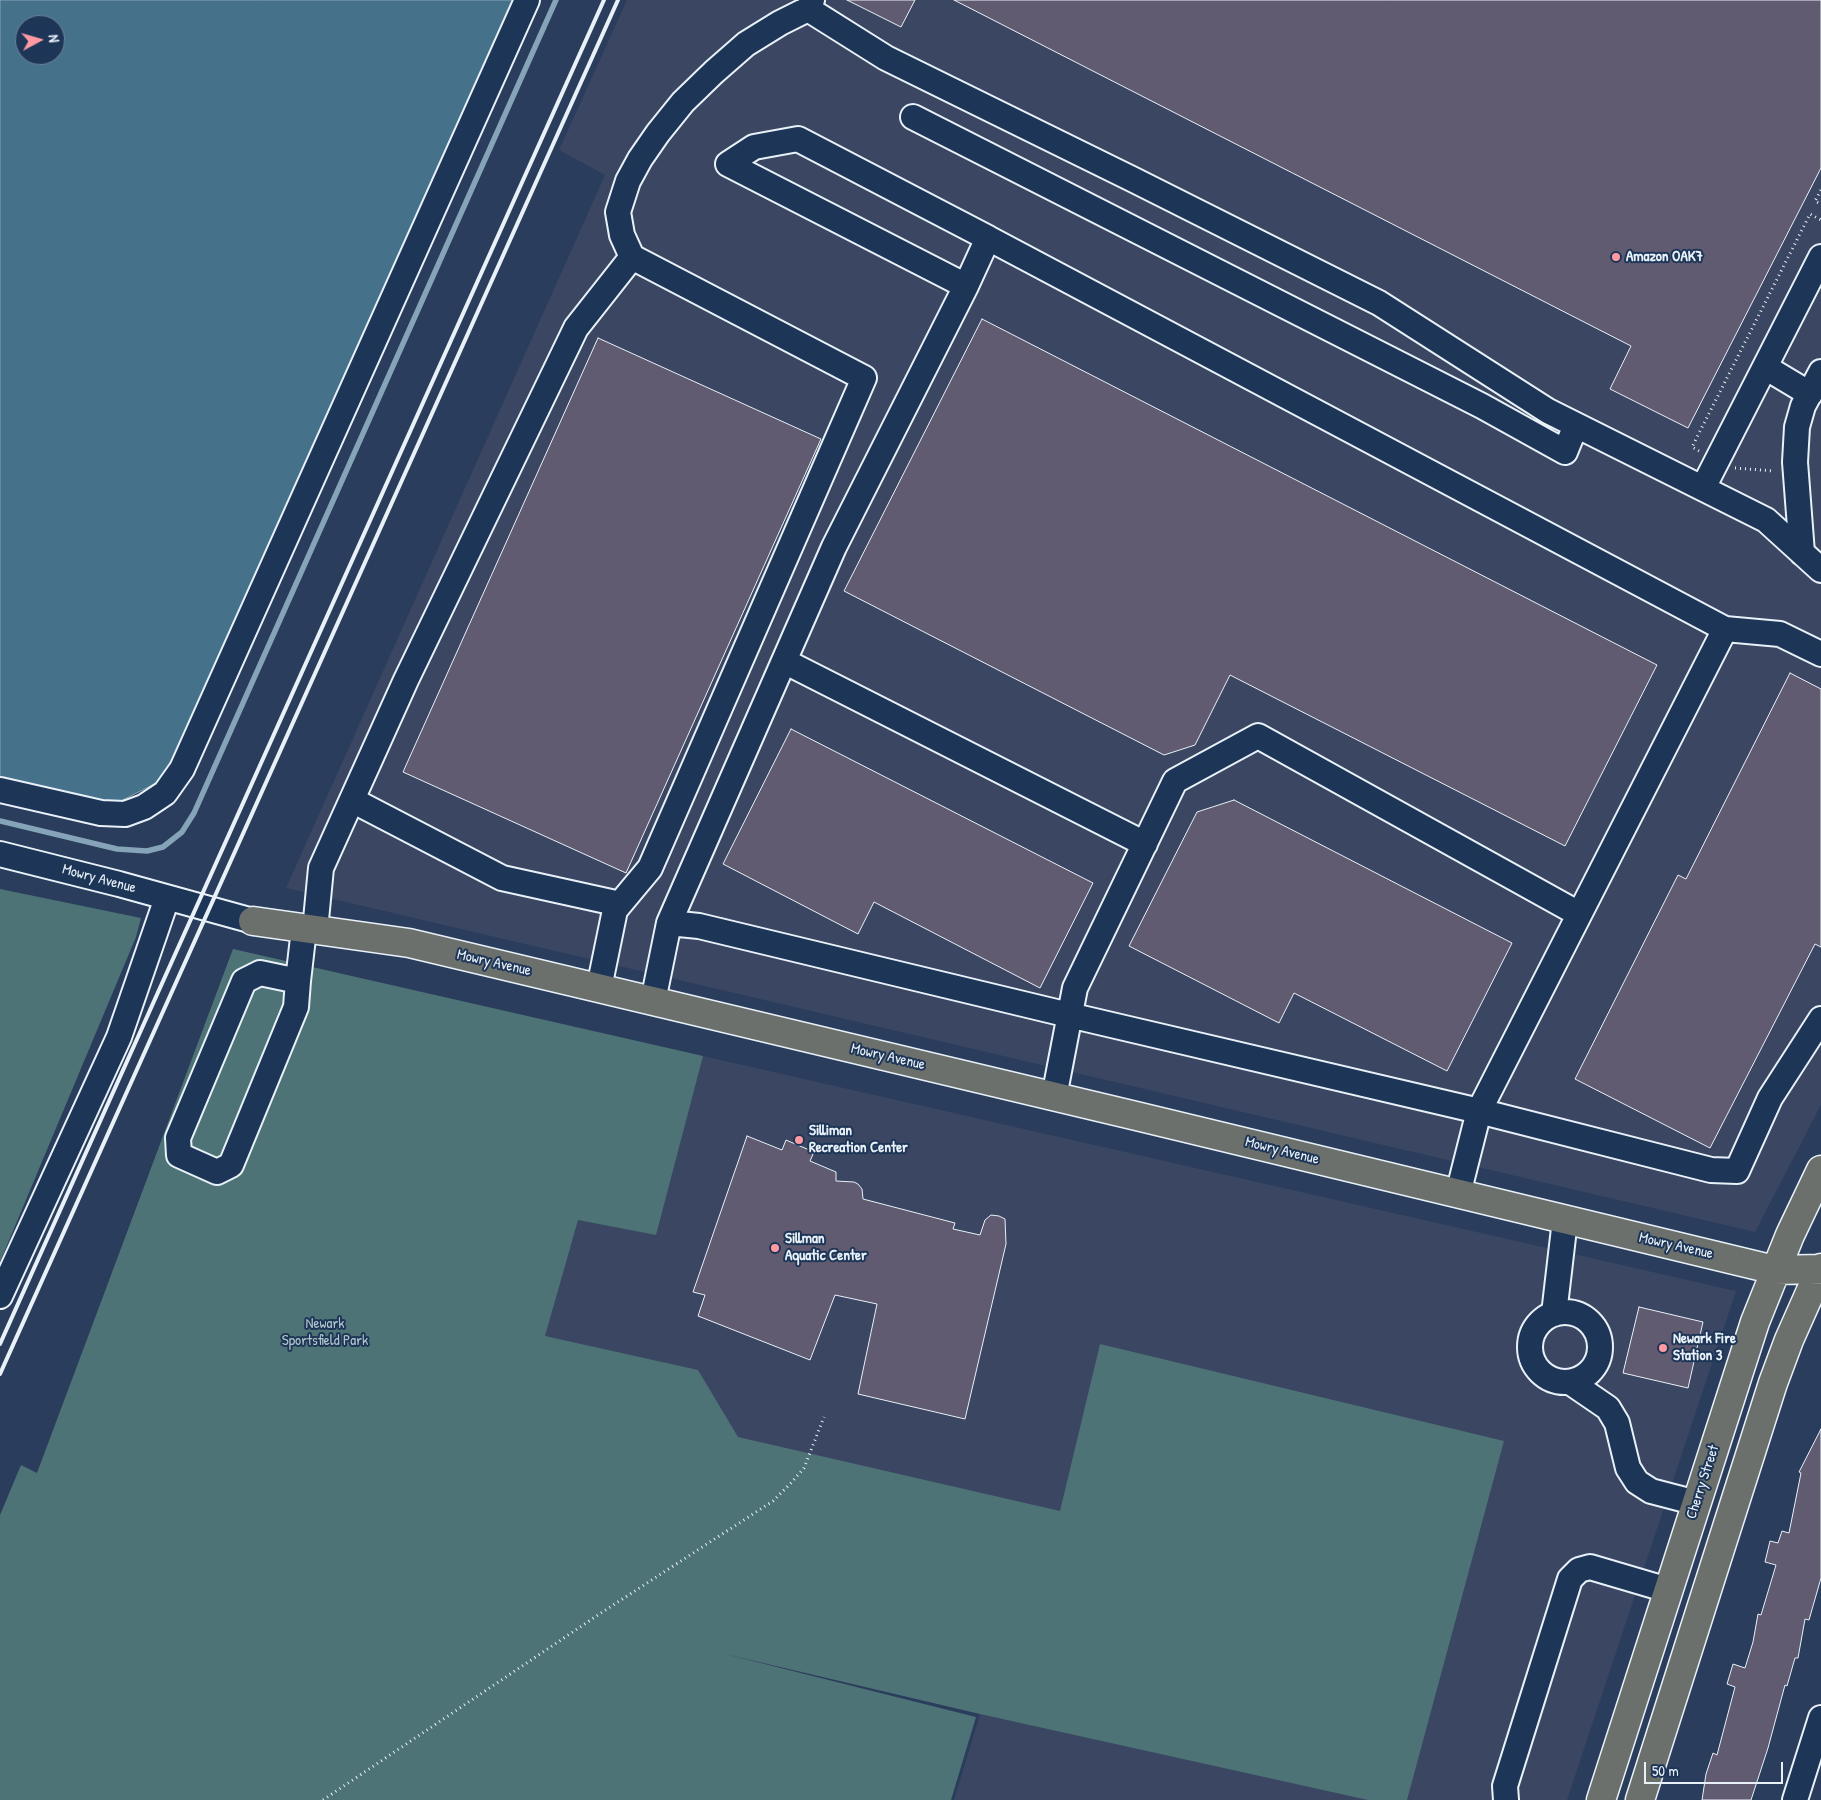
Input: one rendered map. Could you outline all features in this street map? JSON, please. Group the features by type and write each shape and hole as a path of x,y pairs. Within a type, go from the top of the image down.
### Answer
{"main road":[{"name":"Mowry Avenue","path":"253,921 409,943 1775,1270 1821,1268"},
{"name":"Cherry Street","path":"1601,1800 1738,1373 1775,1270 1821,1170"},
{"path":"1640,1800 1773,1382 1813,1301 1821,1268"},
{"path":"1775,1270 1813,1301"}],"street":[{"path":"0,790 101,813 125,814 144,807 165,793 182,769 527,0"},
{"path":"599,988 614,910 650,868 864,378 632,257 622,235 618,212 628,181 640,159 683,102 746,44 810,5 886,58 1379,303 1548,411 1766,520 1821,570"},
{"path":"912,117 1473,402 1565,452 1576,425"},
{"path":"966,286 728,164 754,147 798,139 1725,629 1780,634 1821,654"},
{"path":"653,1001 669,922 834,547 966,286 988,238"},
{"path":"298,982 260,973 244,981 178,1138 178,1155 217,1172 232,1165 296,1008 298,982 321,868 406,680 576,328 632,257"},
{"path":"1703,488 1821,257"},
{"path":"1765,367 1810,394"},
{"path":"1802,553 1795,462 1798,427 1803,406 1821,372"},
{"path":"1458,1194 1479,1111 1725,629"},
{"path":"784,661 1145,844"},
{"path":"1054,1097 1069,1015 1076,988 1175,780 1258,736 1579,914"},
{"path":"352,800 502,878 620,904"},
{"name":"Mowry Avenue","path":"0,854 253,921"},
{"path":"0,1296 119,1037 167,898"},
{"path":"669,922 699,926 1479,1111 1711,1170 1738,1171 1770,1098 1821,1019"},
{"path":"1554,1314 1565,1220"},
{"path":"1565,1312 1576,1314 1590,1324 1599,1339 1600,1350 1597,1362 1581,1378 1570,1382 1558,1382 1548,1378 1539,1370 1530,1350 1531,1338 1536,1327 1544,1319 1554,1314 1565,1312"},
{"path":"1570,1382 1608,1408 1617,1423 1628,1468 1637,1482 1651,1491 1697,1503"},
{"path":"1506,1800 1505,1786 1570,1579 1578,1570 1590,1567 1668,1590"},
{"path":"1795,1800 1821,1718"}],"path":[{"path":"1821,190 1815,201 1821,204"},
{"path":"1704,454 1692,448 1696,439 1810,214 1821,220"},
{"path":"1732,468 1774,471"},
{"path":"323,1800 601,1613 774,1501 804,1468 824,1416"}],"shaded area":[{"path":"0,0 515,0 166,778 107,808 0,782"},
{"path":"627,0 1821,0 1821,1105 1755,1232 286,888 605,175 559,150"},
{"name":"Newark Sportsfield Park","path":"233,949 1736,1291 1567,1800 954,1800 980,1714 30,1492"}],"green space":[{"path":"0,889 141,918 136,937 0,1262"},
{"name":"Newark Sportsfield Park","path":"233,949 703,1056 656,1235 578,1220 545,1336 698,1370 738,1437 1060,1511 1100,1344 1504,1441 1407,1800 1368,1800 980,1714 721,1653 976,1717 951,1800 0,1800 0,1515 21,1465 37,1473"}],"building":[{"path":"847,0 915,0 901,27"},
{"name":"Amazon OAK7","path":"954,0 1821,0 1821,168 1688,428 1610,389 1631,346"},
{"path":"982,319 1657,665 1565,846 1230,675 1195,745 1164,755 844,591"},
{"path":"598,338 821,439 626,873 403,772"},
{"path":"1790,673 1821,689 1821,947 1815,944 1710,1148 1575,1079 1678,875 1686,879"},
{"path":"791,729 1093,883 1040,988 874,902 858,934 723,864"},
{"path":"1234,800 1512,943 1447,1071 1294,993 1279,1023 1129,946 1197,812"},
{"path":"747,1136 782,1150 786,1140 814,1152 810,1161 836,1172 836,1181 858,1184 862,1189 863,1199 955,1223 953,1229 980,1235 985,1220 991,1215 1005,1219 1006,1244 965,1419 858,1394 877,1304 835,1295 810,1360 698,1316 705,1295 693,1292"},
{"name":"Newark Fire Station 3","path":"1639,1307 1703,1322 1688,1388 1623,1373"},
{"path":"1821,1429 1821,1578 1809,1620 1805,1619 1798,1658 1795,1658 1787,1686 1785,1685 1768,1748 1751,1800 1702,1800 1706,1774 1713,1753 1717,1755 1735,1687 1727,1684 1733,1664 1745,1668 1753,1642 1758,1614 1761,1615 1776,1565 1765,1562 1770,1541 1778,1543 1782,1531 1789,1533 1801,1473 1799,1472"}],"waterway":[{"path":"0,821 117,849 147,851 163,847 182,832 194,813 556,0"}],"railway":[{"path":"0,1344 604,0"},
{"path":"0,1374 618,0"}],"place":[{"name":"Amazon OAK7","path":"1616,257"},
{"name":"Silliman Recreation Center","path":"799,1140"},
{"name":"Sillman Aquatic Center","path":"775,1248"},
{"name":"Newark Fire Station 3","path":"1663,1348"}]}
